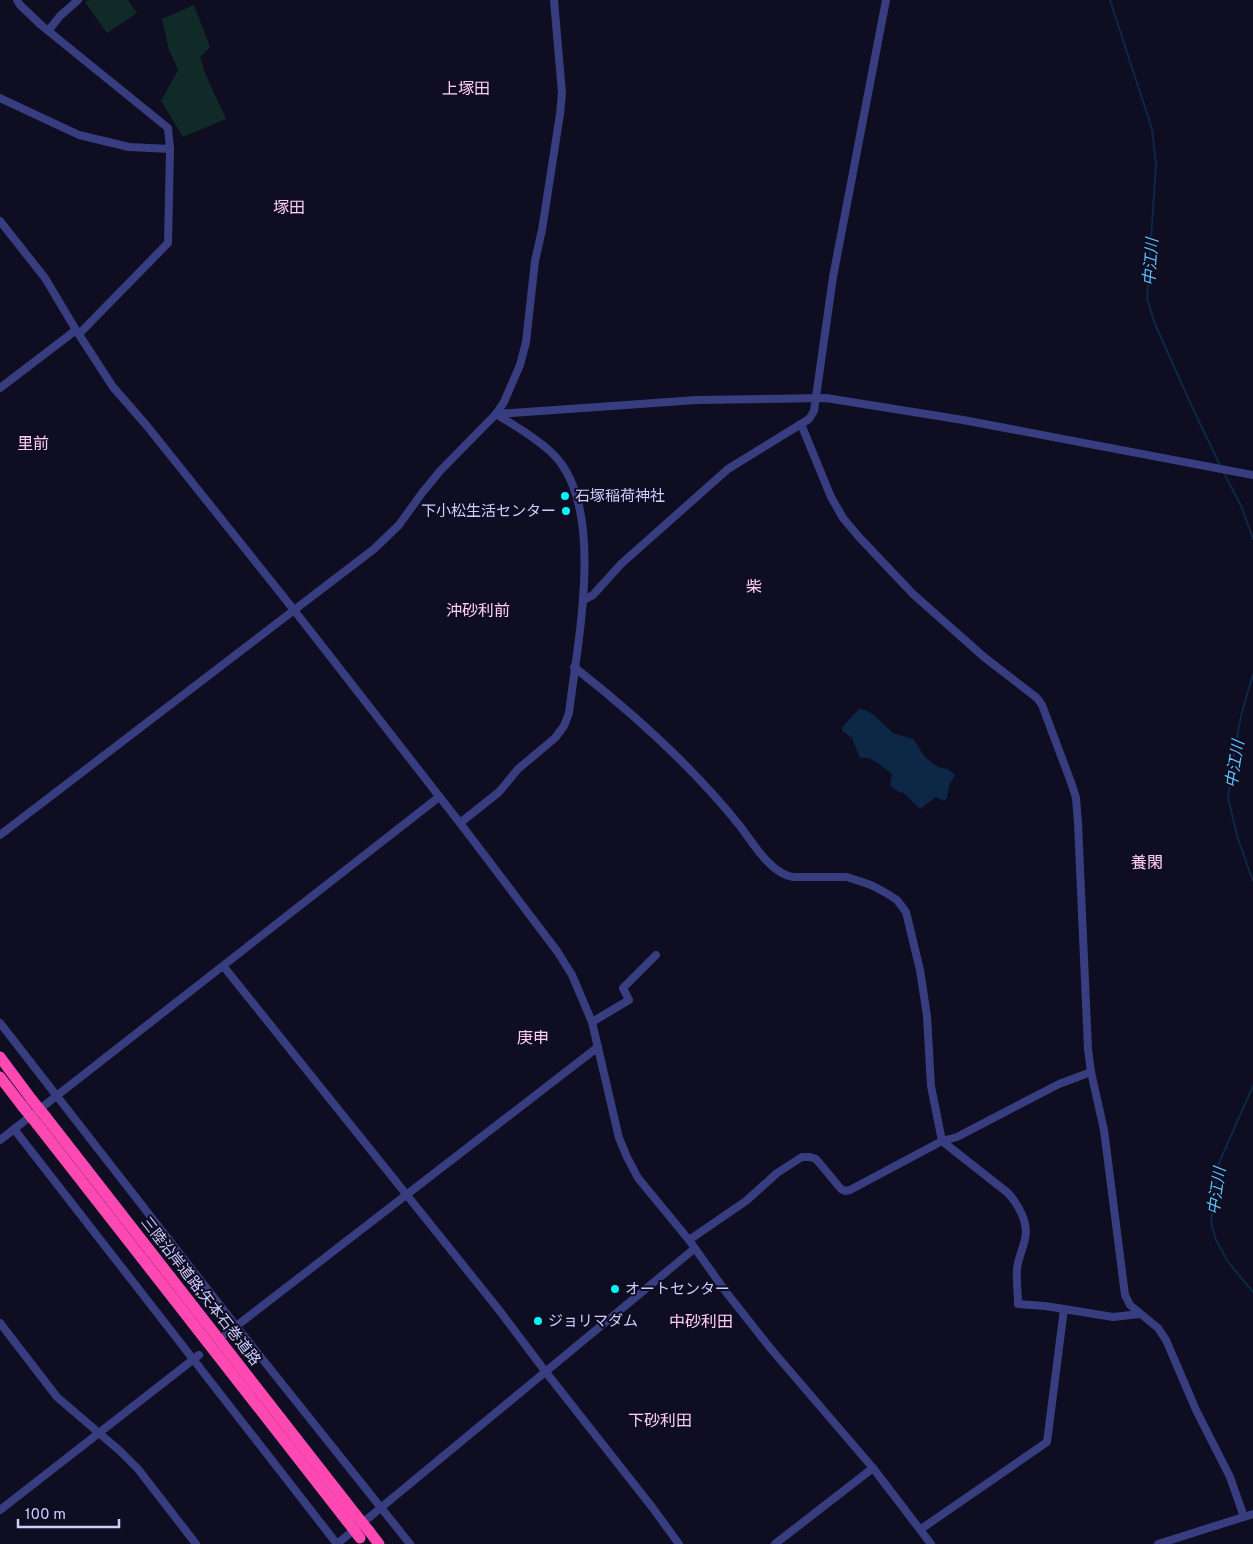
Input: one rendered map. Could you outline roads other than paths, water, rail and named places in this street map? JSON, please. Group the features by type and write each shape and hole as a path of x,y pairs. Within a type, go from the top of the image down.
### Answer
{"highway":[{"name":"三陸沿岸道路;矢本石巻道路","path":"0,1057 28,1104"},
{"name":"三陸沿岸道路;矢本石巻道路","path":"0,1077 28,1104 41,1120 352,1518 365,1538 379,1544"}],"street":[{"path":"0,388 77,332 168,243 170,149 168,128 48,30 20,6 17,0"},
{"path":"48,30 78,0"},
{"path":"0,835 374,549 399,525 422,492 440,471 496,414 515,379 526,342 535,261 542,230 559,122 562,93 554,0"},
{"path":"584,600 593,595 621,564 728,469 802,424 814,411 833,277 886,0"},
{"path":"0,98 79,135 129,147 170,149"},
{"path":"0,221 45,278 77,332 113,386 166,449 294,610 557,951 572,975 592,1022 615,1120 627,1157 638,1178 689,1240 771,1349 873,1468 931,1544"},
{"path":"496,414 697,400 826,398 963,420 1253,475"},
{"path":"460,823 499,792 518,769 556,738 564,726 569,713 584,600 585,554 578,500 571,481 560,461 541,444 496,414"},
{"path":"802,424 831,497 843,518 859,537 913,594 984,657 1037,698 1046,713 1076,798 1079,832 1086,1036 1091,1072 1104,1130 1125,1295 1130,1305 1158,1328 1166,1340 1196,1410 1230,1477 1244,1517"},
{"path":"574,667 629,712 681,761 736,821 774,868 785,876 847,877 871,885 897,900 906,912 920,970 927,1016 931,1086 942,1141 1008,1193 1017,1203 1024,1221 1026,1236 1019,1256 1017,1270 1018,1304 1113,1317 1140,1314"},
{"path":"0,1140 224,967 439,797"},
{"path":"592,1022 629,1000 623,988 656,955"},
{"path":"224,967 499,1310 545,1372 652,1507 678,1544"},
{"path":"0,1023 236,1326 410,1544"},
{"path":"226,1334 598,1047"},
{"path":"689,1240 746,1201 777,1173 802,1157 816,1159 840,1188 850,1190 942,1141 956,1137 1058,1084 1091,1072"},
{"path":"14,1129 197,1357 337,1544 694,1249"},
{"path":"920,1529 1047,1442 1064,1309"},
{"path":"0,1322 57,1397 138,1469 196,1544"},
{"path":"0,1510 197,1357"},
{"path":"775,1544 873,1468"},
{"path":"1158,1544 1253,1514"}],"water":[{"path":"860,708 873,714 893,733 913,739 925,757 932,763 938,767 948,769 955,775 949,785 947,798 944,801 936,797 920,809 904,793 890,786 892,774 873,760 860,758 852,738 842,731 843,726"}],"waterway":[{"name":"中江川","path":"1110,0 1152,129 1156,164 1147,299 1155,324 1221,467"},
{"name":"中江川","path":"1223,471 1242,508 1253,539"},
{"name":"中江川","path":"1253,674 1241,716 1228,798 1238,839 1253,881"},
{"name":"中江川","path":"1253,1086 1219,1163 1211,1222 1216,1240 1228,1262 1253,1292"}],"place":[{"name":"石塚稲荷神社","path":"565,496"},
{"name":"下小松生活センター","path":"566,511"},
{"name":"オートセンター","path":"615,1289"},
{"name":"ジョリマダム","path":"538,1321"}],"district":[{"name":"上塚田","path":"466,88"},
{"name":"塚田","path":"289,207"},
{"name":"里前","path":"33,443"},
{"name":"柴","path":"754,586"},
{"name":"沖砂利前","path":"478,610"},
{"name":"養閑","path":"1147,862"},
{"name":"庚申","path":"533,1037"},
{"name":"中砂利田","path":"701,1321"},
{"name":"下砂利田","path":"660,1420"}]}
